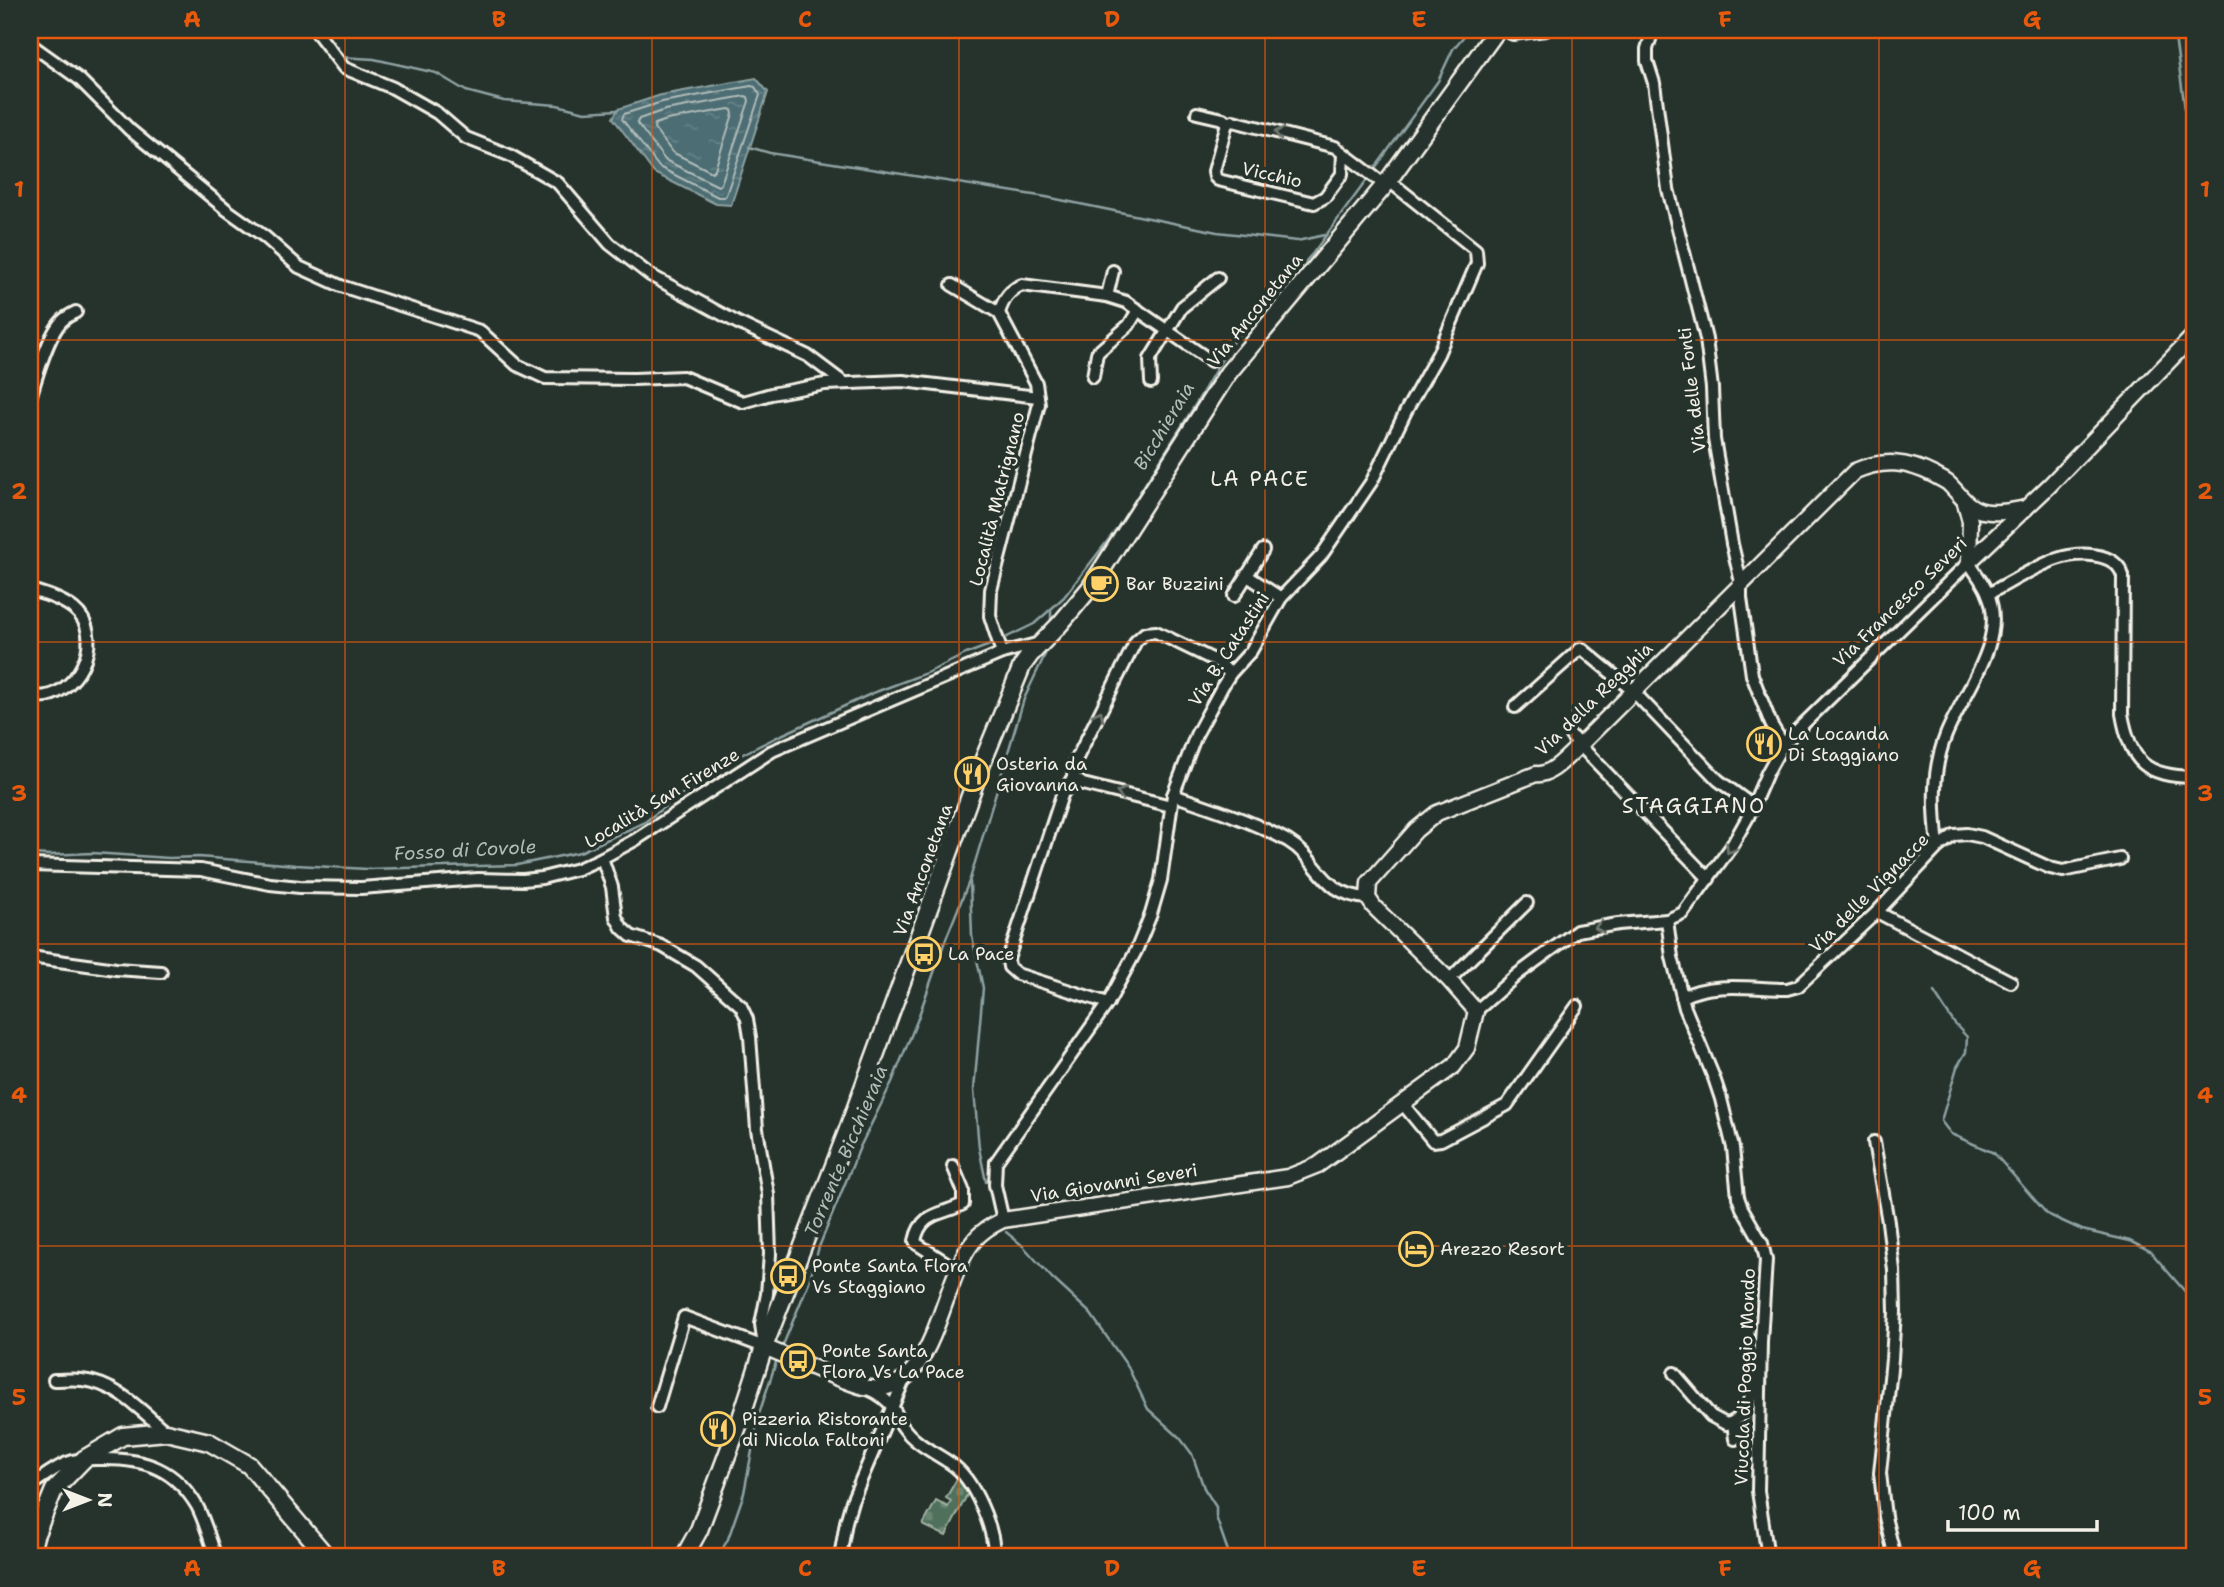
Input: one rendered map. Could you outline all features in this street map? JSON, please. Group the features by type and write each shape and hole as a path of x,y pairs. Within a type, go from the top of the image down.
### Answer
{"main road":[{"name":"Via Anconetana","path":"684,1557 699,1530 741,1418 774,1351 847,1132 981,766 1016,678 1030,655 1090,588 1228,373 1384,182 1497,30"},
{"path":"30,1557 35,1536 54,1490 84,1459 123,1436 166,1432 209,1442 249,1465 327,1557"}],"street":[{"path":"315,30 344,68 393,88 438,113 466,138 509,155 558,183 610,244 650,275 738,323 808,356 844,383"},
{"path":"1504,30 1513,34 1546,30"},
{"name":"Via delle Fonti","path":"1653,30 1647,48 1647,61 1654,83 1668,189 1706,339 1714,439 1741,582 1752,675 1783,744"},
{"path":"30,44 79,79 130,130 299,267 341,285 480,331 517,365 545,378 683,377 743,402 825,384 903,381 1038,397"},
{"path":"1197,113 1223,119 1227,123 1233,121 1335,147 1384,182"},
{"name":"Vicchio","path":"1227,123 1214,171 1214,177 1218,180 1314,202 1320,201 1342,174 1343,154"},
{"name":"Via B. Catastini","path":"1003,1220 995,1185 996,1162 1108,1003 1136,951 1161,880 1172,800 1196,735 1230,674 1251,651 1282,598 1321,556 1372,481 1406,411 1438,354 1477,263 1476,250 1384,182"},
{"path":"1107,296 1113,271"},
{"path":"1151,382 1150,359 1182,307 1218,278"},
{"path":"952,285 999,313 1008,295 1014,288 1022,285 1107,296 1126,302 1211,360"},
{"path":"1093,377 1097,352 1129,325 1138,310"},
{"path":"30,398 38,369 55,332 62,320 76,312"},
{"name":"Località Matrignano","path":"999,313 1036,383 1038,397 1037,414 991,590 989,604 994,632 1001,650"},
{"name":"Via Francesco Severi","path":"1667,920 1683,913 1731,847 1783,744 2026,508 2194,335"},
{"name":"Via della Regghia","path":"1368,898 1369,883 1376,874 1416,830 1437,813 1541,775 1555,767 1576,741 1633,691 1855,471 1872,463 1897,462 1919,467 1947,482 1976,516 1977,530 1996,537"},
{"name":"Via della Regghia","path":"1976,516 2026,508"},
{"path":"1938,847 1934,801 1940,755 1946,734 1983,662 1992,618 1988,593 1969,562 1976,516"},
{"path":"1234,596 1263,550"},
{"path":"1988,593 2057,559 2079,555 2101,556 2113,560 2121,568 2123,576 2122,714 2132,750 2146,767 2171,777 2194,777"},
{"path":"1247,575 1282,598"},
{"path":"30,696 47,696 66,687 81,670 87,655 89,637 86,624 75,610 56,598 34,591"},
{"path":"1108,1003 1017,974 1011,970 1008,963 1015,933 1062,795 1073,777 1075,762 1136,641 1145,633 1156,632 1177,642 1220,663 1230,674"},
{"name":"Località San Firenze","path":"30,865 201,870 270,884 300,887 361,888 478,879 542,878 578,869 602,858 772,751 1001,650 1040,643"},
{"path":"1516,707 1581,648 1633,691 1718,780 1753,806"},
{"path":"1576,741 1709,879"},
{"path":"1073,777 1083,784 1217,810 1289,842 1305,855 1323,878 1340,891 1355,897 1368,898 1476,1011 1518,974 1577,931 1667,920"},
{"name":"Via delle Vignacce","path":"1682,997 1710,989 1787,989 1798,986 1877,912 1938,847 1954,835 1982,837 2050,869 2063,871 2120,859"},
{"path":"602,858 622,929 631,936 662,946 696,966 741,1006 747,1019 757,1129 768,1195 770,1254 767,1294 761,1324 774,1351"},
{"path":"1449,980 1527,903"},
{"path":"1877,912 2011,982"},
{"name":"Viucola di Poggio Mondo","path":"1667,920 1672,957 1685,1008 1721,1099 1733,1148 1738,1197 1762,1243 1766,1260 1758,1491 1768,1557"},
{"path":"30,957 102,968 161,972"},
{"path":"1402,1103 1433,1140 1441,1140 1507,1105 1577,1006"},
{"name":"Via Giovanni Severi","path":"904,1380 923,1357 956,1269 980,1233 1003,1220 1288,1177 1318,1165 1454,1066 1468,1048 1476,1011"},
{"path":"1874,1142 1894,1270 1892,1360 1880,1474 1885,1517 1895,1557"},
{"path":"953,1166 964,1198 962,1203 931,1216 919,1229 915,1241 956,1269"},
{"path":"657,1407 684,1317 864,1387 877,1393 892,1406 903,1428 923,1446 961,1471 987,1517 995,1543 994,1557"},
{"path":"1674,1373 1711,1416 1722,1424 1733,1422 1749,1404 1761,1351"},
{"path":"54,1380 84,1380 108,1387 130,1401 166,1432"},
{"path":"864,1387 891,1385 904,1380"},
{"path":"840,1557 852,1501 904,1380"},
{"path":"1733,1422 1735,1439"},
{"path":"30,1486 67,1462 84,1459 129,1459 149,1464 165,1472 182,1487 198,1508 216,1557"}],"green space":[{"path":"958,1477 969,1491 946,1536 923,1525 936,1501 948,1507 951,1501 946,1498"}],"water":[{"path":"756,78 768,92 731,205 716,204 654,173 613,118 618,109 661,95"}],"waterway":[{"name":"Bicchieraia","path":"1373,171 1438,81 1453,49 1469,30"},
{"path":"2174,30 2190,145"},
{"path":"340,57 374,59 436,73 466,91 504,101 557,105 585,112 618,110"},
{"path":"749,147 770,153 1046,197 1217,232 1297,241 1325,235"},
{"name":"Bicchieraia","path":"1051,624 1051,609 1064,597 1116,530 1230,345 1313,253 1369,177"},
{"name":"Fosso di Covole","path":"1001,640 1034,624 1051,609"},
{"name":"Fosso di Covole","path":"30,854 92,853 169,858 199,857 367,869 517,865 580,852 645,822 739,756 873,693 995,643"},
{"name":"Torrente Bicchieraia","path":"781,1350 860,1147 892,1082 917,1021 970,879 1024,699 1050,644"},
{"path":"970,882 972,936 983,988 974,1090 979,1148 986,1182"},
{"path":"1934,992 1954,1023 1967,1037 1966,1052 1957,1067 1941,1121 1951,1134 1994,1153 2047,1214 2082,1230 2130,1241 2150,1251 2194,1302"},
{"path":"1006,1232 1090,1313 1128,1367 1148,1409 1180,1438 1192,1454 1204,1488 1216,1507 1216,1517 1230,1557"},
{"name":"Torrente Bicchieraia","path":"718,1557 728,1539 744,1493 759,1414 777,1359"}],"place":[{"name":"Bar Buzzini","path":"1101,584"},
{"name":"La Locanda Di Staggiano","path":"1764,744"},
{"name":"Osteria da Giovanna","path":"972,774"},
{"name":"La Pace","path":"924,954"},
{"name":"Arezzo Resort","path":"1416,1249"},
{"name":"Ponte Santa Flora Vs Staggiano","path":"788,1276"},
{"name":"Ponte Santa Flora Vs La Pace","path":"798,1361"},
{"name":"Pizzeria Ristorante di Nicola Faltoni","path":"718,1429"}],"district":[{"name":"LA PACE","path":"1260,479"},
{"name":"STAGGIANO","path":"1694,806"}]}
